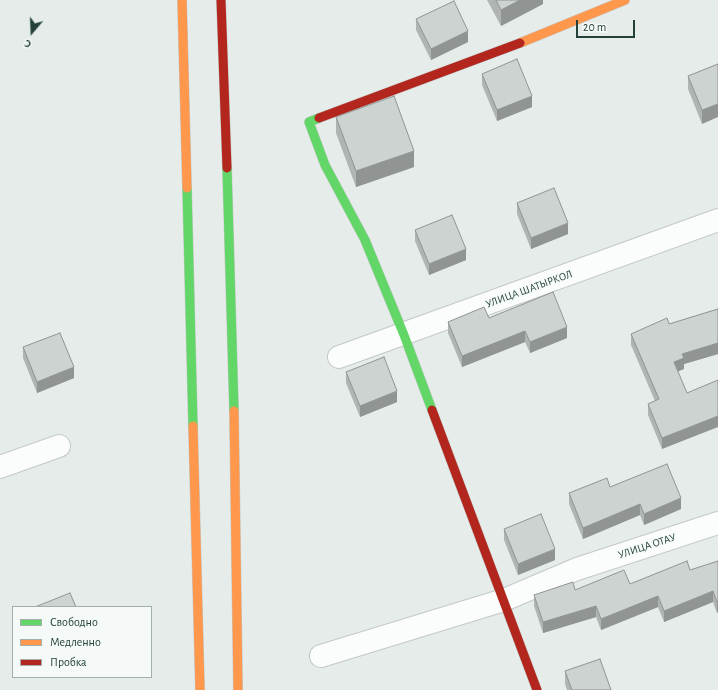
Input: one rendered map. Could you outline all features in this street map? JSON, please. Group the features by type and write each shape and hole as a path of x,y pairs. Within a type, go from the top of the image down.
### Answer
{"main road":[{"path":"182,0 200,690"},
{"path":"221,0 234,377 238,690"},
{"path":"537,690 404,335 365,240 325,165 310,122 542,35 625,0"}],"street":[{"name":"УЛИЦА ШАТЫРКОЛ","path":"339,357 404,335 718,220"},
{"path":"0,467 59,446"},
{"name":"УЛИЦА ОТАУ","path":"321,656 504,600 577,569 718,523"}],"building":[{"path":"496,0 520,0 501,10"},
{"path":"454,1 468,31 431,49 416,19"},
{"path":"517,59 532,96 497,110 482,74"},
{"path":"718,64 718,104 702,110 688,76"},
{"path":"394,96 414,151 356,171 336,117"},
{"path":"554,188 568,223 531,238 517,203"},
{"path":"452,215 466,249 429,264 415,230"},
{"path":"553,292 567,327 530,342 525,331 462,356 448,322 484,307 489,318"},
{"path":"718,309 718,343 682,354 684,358 674,362 687,393 718,380 718,416 662,438 648,404 659,399 631,334 667,318 669,324"},
{"path":"60,333 74,367 37,382 23,347"},
{"path":"384,357 397,391 360,406 346,372"},
{"path":"667,464 681,498 644,514 640,504 583,528 569,493 607,478 610,487"},
{"path":"541,514 555,549 518,564 504,529"},
{"path":"687,561 690,570 718,561 717,602 713,591 664,611 658,596 601,619 596,606 543,622 534,595 573,582 575,590 624,570 630,584"},
{"path":"70,593 76,606 38,606"},
{"path":"600,659 611,690 572,690 565,671"}],"traffic: fast":[{"path":"319,118 309,122 325,165 365,240 404,335 432,410"},
{"path":"227,168 234,411"},
{"path":"187,188 193,426"}],"traffic: slow":[{"path":"182,0 187,188"},
{"path":"520,43 625,0"},
{"path":"234,411 238,690"},
{"path":"193,426 200,690"}],"traffic: jam":[{"path":"221,0 227,168"},
{"path":"319,118 520,43"},
{"path":"432,410 537,690"}]}
